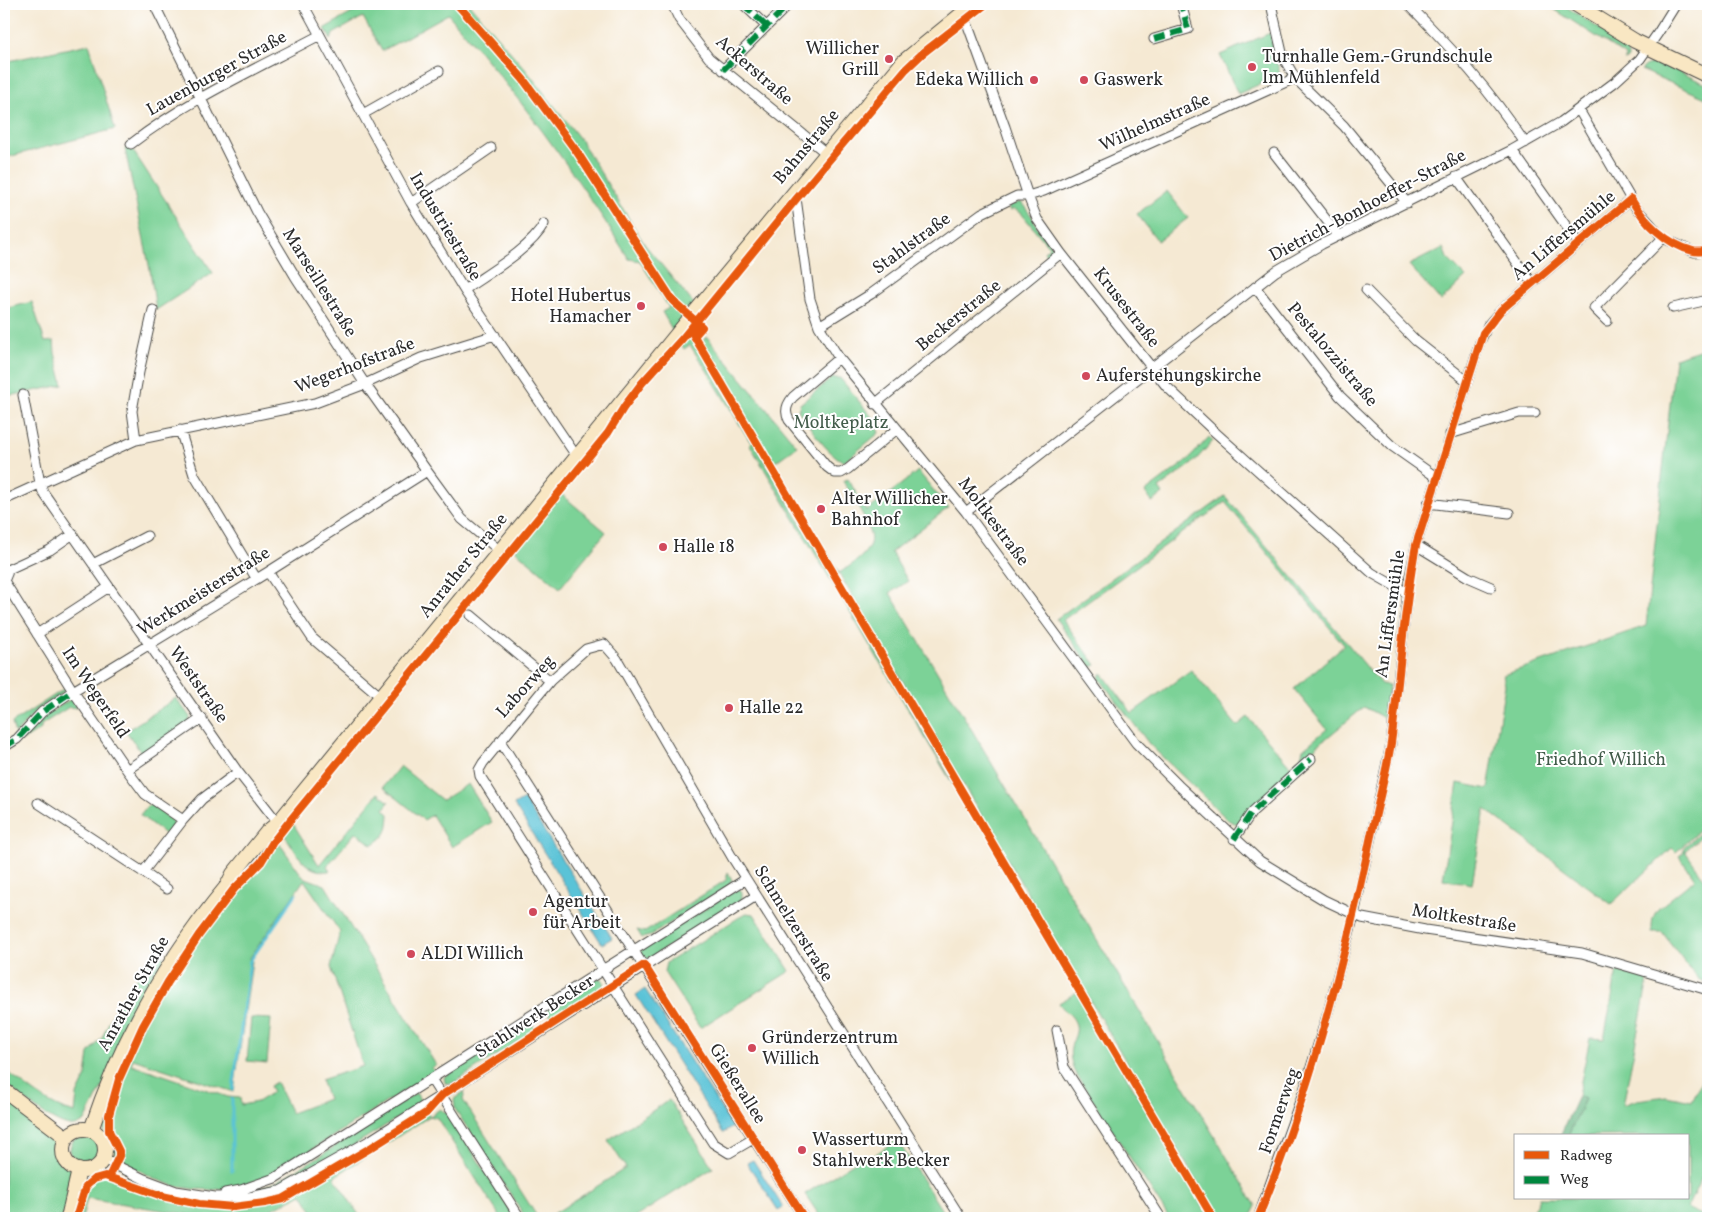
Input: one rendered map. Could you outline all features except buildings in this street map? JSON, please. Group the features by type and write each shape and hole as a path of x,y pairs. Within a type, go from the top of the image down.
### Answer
{"street":[{"name":"Marseillestraße","path":"154,4 271,238 364,384 462,519 500,551"},
{"name":"Industriestraße","path":"304,4 410,203 464,290 577,457"},
{"name":"Ackerstraße","path":"672,4 679,19 709,58 826,153"},
{"path":"743,4 766,26"},
{"path":"723,70 789,4"},
{"path":"1154,39 1188,29 1181,4"},
{"path":"1271,4 1283,57 1295,78 1344,126 1407,202"},
{"path":"1408,4 1476,75 1525,143"},
{"path":"1575,4 1648,48 1708,76"},
{"name":"Dietrich-Bonhoeffer-Straße","path":"966,512 1255,287 1290,262 1512,150 1578,110 1615,82 1640,59 1676,4"},
{"name":"Bahnstraße","path":"683,327 903,62 969,8"},
{"name":"Krusestraße","path":"969,8 998,109 1037,219 1168,387 1216,434 1372,573 1407,593"},
{"name":"Lauenburger Straße","path":"131,144 164,120 201,98 320,35"},
{"path":"363,114 439,71"},
{"name":"Wilhelmstraße","path":"1028,196 1060,184 1295,78"},
{"path":"1578,110 1636,208 1663,238 1694,252 1708,251"},
{"path":"410,203 491,148"},
{"path":"1512,150 1579,244"},
{"path":"1274,153 1339,236"},
{"path":"1456,177 1532,283"},
{"name":"Moltkestraße","path":"795,190 810,300 819,326 839,358 966,512 1136,743 1260,862 1324,900 1354,915 1425,930 1572,951 1708,990"},
{"name":"Stahlstraße","path":"819,326 871,294 982,213 1017,196 1028,196"},
{"name":"An Liffersmühle","path":"1328,1012 1354,915 1390,744 1407,593 1416,545 1480,342 1488,325 1501,310 1631,199"},
{"path":"464,290 516,253 540,232 544,224"},
{"path":"1607,321 1594,308 1663,238"},
{"name":"Beckerstraße","path":"875,404 1062,252"},
{"name":"Pestalozzistraße","path":"1255,287 1340,396 1392,446 1436,477"},
{"path":"1366,290 1416,341 1467,380"},
{"path":"1673,308 1708,300"},
{"path":"136,440 132,410 153,310"},
{"name":"Anrather Straße","path":"91,1130 108,1083 142,1012 174,957 227,886 233,874 276,825 683,327"},
{"name":"Wegerhofstraße","path":"4,500 136,440 315,403 364,384 421,358 495,335"},
{"path":"839,358 793,397 786,408 789,420 822,461 832,471 843,472 897,429"},
{"name":"Weststraße","path":"23,395 40,483 44,492 109,588 276,825"},
{"path":"1450,434 1519,414 1535,413"},
{"path":"180,430 194,475 256,578"},
{"name":"Werkmeisterstraße","path":"4,747 17,738 42,712 73,691 268,572 427,471"},
{"path":"1428,504 1509,513"},
{"name":"Im Wegerfeld","path":"73,534 50,550 9,569 4,581 73,691 145,794 183,820"},
{"path":"94,564 146,536"},
{"name":"An Liffersmühle","path":"1416,545 1468,577 1490,587"},
{"path":"268,572 312,638 381,697"},
{"path":"37,634 109,588"},
{"path":"471,615 550,681"},
{"name":"Laborweg","path":"500,741 550,681 586,649 604,644"},
{"name":"Schmelzerstraße","path":"604,644 616,660 756,896 961,1218"},
{"path":"128,770 202,718"},
{"name":"Gießerallee","path":"754,1139 728,1153 712,1143 482,780 479,772 483,763 500,741 634,949 804,1218"},
{"path":"1234,838 1252,812 1311,760"},
{"path":"143,872 183,820 202,799 238,772"},
{"path":"38,803 167,889"},
{"name":"Stahlwerk Becker","path":"207,1196 241,1190 275,1178 746,879"},
{"name":"Stahlwerk Becker","path":"102,1160 176,1191 207,1196 249,1197 280,1191 369,1141 644,965 756,896"},
{"name":"Formerweg","path":"1258,1218 1296,1115 1328,1012"},
{"path":"1057,1030 1064,1067 1161,1218"},
{"path":"431,1079 520,1218"},
{"path":"4,1090 67,1138"},
{"path":"77,1130 91,1130 100,1136 103,1142 104,1154 102,1160 93,1168 79,1170 68,1163 65,1157 64,1144 67,1138 77,1130"},
{"path":"68,1218 79,1170"}],"green space":[{"path":"368,4 469,4 526,70 580,139 645,245 694,304 673,331 662,312 669,308 640,261 629,259 588,195 544,133 448,14 382,51 363,17 333,34 331,40 325,28"},
{"path":"1546,4 1562,4 1627,47 1628,58 1625,61 1625,55"},
{"path":"1270,33 1280,75 1238,94 1220,55"},
{"path":"89,44 115,129 4,158 4,62"},
{"path":"1658,62 1708,85 1708,99 1641,70 1647,65"},
{"path":"130,146 213,273 156,310 150,270 125,149"},
{"path":"1167,191 1188,218 1158,241 1137,214"},
{"path":"1021,202 1040,232 1052,246 1052,253 1047,256 1044,252 1049,247 1021,213 1014,209 1010,211 1008,206"},
{"path":"1443,248 1447,258 1466,277 1441,301 1409,265"},
{"path":"32,302 45,342 54,341 63,385 4,397 4,309"},
{"path":"694,321 698,326 690,335 971,813 700,359 690,345 684,349 679,340"},
{"path":"707,337 797,446 774,463 839,573 837,574 704,351 702,341"},
{"name":"Friedhof Willich","path":"1708,347 1708,822 1676,852 1672,848 1611,904 1485,809 1472,884 1443,879 1458,783 1488,789 1505,685 1503,675 1646,626 1675,358"},
{"name":"Moltkeplatz","path":"832,378 840,378 876,422 879,433 844,462 830,452 798,410 800,404"},
{"path":"1209,437 1213,441 1192,464 1159,488 1163,494 1152,502 1145,492 1188,460"},
{"path":"918,471 948,508 891,552 908,581 890,593 1256,1206 1250,1218 1218,1218 839,573 865,553 871,538 866,521 843,481 848,479 867,511"},
{"path":"561,494 606,532 560,588 515,550"},
{"path":"1225,496 1381,684 1389,685 1386,719 1364,707 1300,760 1302,762 1237,824 1228,820 1150,745 1099,678 1102,673 1132,713 1191,670 1237,726 1248,717 1290,766 1301,757 1303,749 1327,729 1294,689 1344,645 1225,502 1063,620 1096,665 1091,667 1056,619"},
{"path":"64,689 66,691 37,710 15,734 12,723"},
{"path":"176,698 190,717 189,724 142,754 126,731"},
{"path":"71,699 77,708 69,707 41,725 41,729 22,741 45,716"},
{"path":"400,766 442,800 468,784 492,822 452,847 432,815 424,820 383,787"},
{"path":"378,793 389,802 384,809 389,814 384,836 372,845 356,832 327,866 330,871 321,871 309,866 299,857 286,837 284,832 292,822 319,865"},
{"path":"151,805 172,820 173,825 166,835 140,815 147,806"},
{"path":"1708,826 1708,830 1685,851 1708,884 1708,983 1698,979 1662,932 1652,932 1653,919 1659,908 1695,879 1679,856 1683,853 1684,847"},
{"path":"277,840 303,877 325,885 436,1065 431,1068 435,1071 272,1175 234,1187 213,1190 175,1186 158,1180 121,1161 113,1153 102,1124 104,1112 121,1067 165,981 237,881 246,873 250,877","holes":["304,880 340,932 331,967 363,1066 321,1080 328,1099 291,1113 276,1082 270,1086 273,1092 257,1102 241,1105 240,1098 228,1097 131,1064 133,1059 234,1092 252,961 249,959"]},
{"path":"728,872 732,880 727,887 650,936 642,938 637,930 645,932 726,880"},
{"path":"736,889 742,892 742,900 653,956 647,959 641,956 641,950"},
{"path":"746,913 754,914 790,971 700,1028 664,972 666,963"},
{"path":"158,952 166,959 85,1121 78,1125 70,1126 54,1120 4,1083 4,1069 29,1089 55,1106 75,1113 77,1095 86,1076 89,1053 102,1038 114,1011 144,968"},
{"path":"1617,971 1648,980 1623,1105 1637,1100 1666,1096 1692,1101 1708,1067 1708,1164 1687,1208 1708,1218 1529,1218 1538,1200 1690,1200 1690,1134 1569,1134 1585,1099 1578,1096 1590,1038 1604,1039"},
{"path":"598,978 603,980 604,986 553,1020 547,1010"},
{"path":"1077,992 1210,1218 1169,1218 1074,1071 1070,1051 1076,1025 1073,1018 1059,1003"},
{"path":"251,1018 271,1019 267,1063 247,1061"},
{"path":"530,1020 536,1030 452,1084 445,1083 444,1077"},
{"path":"465,1091 463,1100 538,1218 526,1218 455,1109 454,1099"},
{"path":"416,1093 422,1103 325,1163 277,1188 249,1192 278,1181 320,1156"},
{"path":"4,1095 57,1139 60,1157 64,1165 69,1169 92,1176 102,1171 117,1174 148,1187 182,1197 217,1202 256,1200 285,1193 330,1170 424,1110 430,1116 334,1177 361,1218 317,1218 302,1194 254,1218 210,1218 87,1198 82,1218 4,1218"},
{"path":"1578,1096 1585,1099 1569,1134 1561,1134"},
{"path":"669,1100 713,1168 634,1218 547,1218 626,1168 608,1140"},
{"path":"440,1109 449,1115 515,1218 501,1218 437,1118 430,1116"},
{"path":"85,1135 91,1136 99,1144 99,1156 91,1164 85,1165 79,1164 71,1156 70,1150 71,1144 79,1136"},
{"path":"897,1140 943,1212 934,1218 821,1218 805,1194 861,1158 864,1162"}],"water":[{"path":"524,799 612,938 602,944 514,805"},
{"path":"645,989 733,1127 723,1133 636,995"},
{"path":"753,1160 783,1207 778,1210 747,1163"}],"waterway":[{"path":"233,1090 250,961 296,894"},
{"path":"232,1099 232,1171"}],"marked path":[{"path":"743,4 766,26"},
{"path":"723,70 789,4"},
{"path":"1154,39 1188,29 1181,4"},
{"path":"4,747 17,739 42,712 73,691"},
{"path":"1234,839 1252,812 1311,759"}],"cycle path":[{"path":"457,4 523,79 577,152 673,301 702,327 694,336 1213,1218"},
{"path":"109,1177 119,1156 119,1151 109,1131 109,1115 119,1079 143,1026 168,982 199,935 234,889 261,862 273,842 288,823 608,433 642,383 682,339 797,198 906,69 923,53 986,4"},
{"path":"1258,1218 1276,1173 1307,1083 1358,897 1391,743 1405,619 1416,545 1483,333 1501,310 1631,199 1642,216 1665,238 1683,248 1693,251 1708,251"},
{"path":"76,1218 86,1186 94,1179 105,1176 162,1196 199,1204 233,1207 283,1199 426,1113 442,1095 644,965 804,1218"}],"place":[{"name":"Willicher Grill","path":"889,59"},
{"name":"Turnhalle Gem.-Grundschule Im Mühlenfeld","path":"1252,67"},
{"name":"Edeka Willich","path":"1034,80"},
{"name":"Gaswerk","path":"1084,80"},
{"name":"Hotel Hubertus Hamacher","path":"641,306"},
{"name":"Auferstehungskirche","path":"1086,376"},
{"name":"Alter Willicher Bahnhof","path":"821,509"},
{"name":"Halle 18","path":"663,547"},
{"name":"Halle 22","path":"729,708"},
{"name":"Agentur für Arbeit","path":"533,912"},
{"name":"ALDI Willich","path":"411,954"},
{"name":"Gründerzentrum Willich","path":"752,1048"},
{"name":"Wasserturm Stahlwerk Becker","path":"802,1150"}]}
